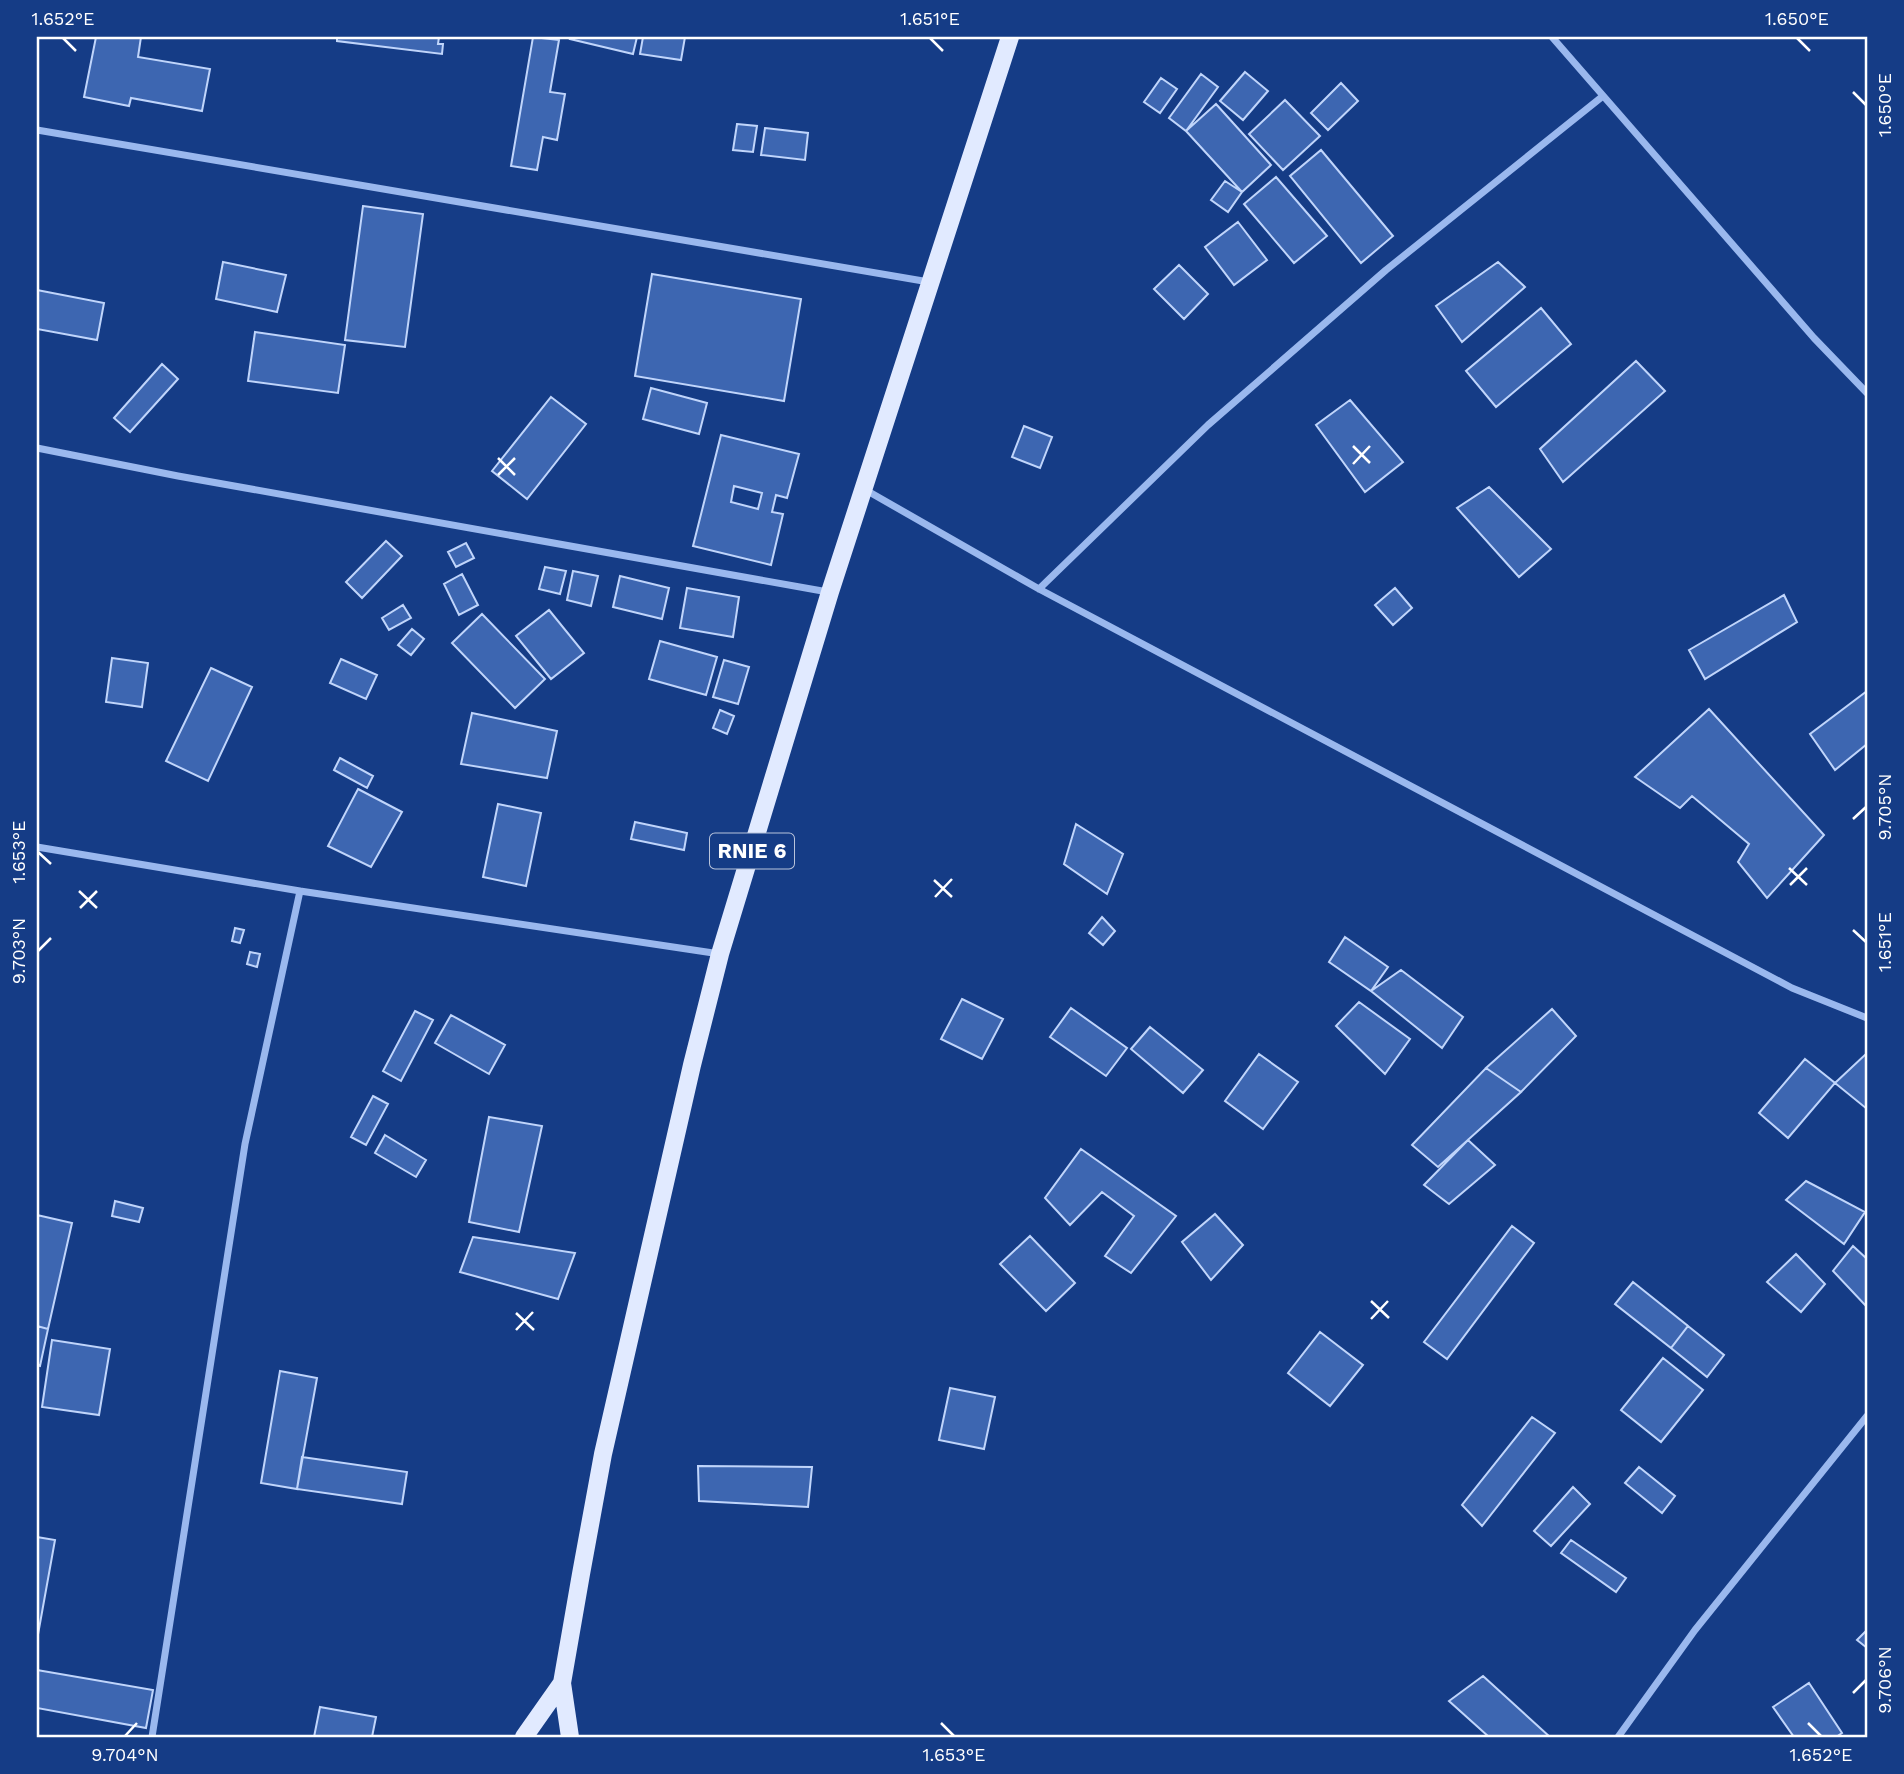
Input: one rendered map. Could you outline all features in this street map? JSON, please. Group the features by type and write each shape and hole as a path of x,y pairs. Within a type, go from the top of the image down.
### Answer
{"main road":[{"name":"RNIE 6","path":"570,1737 562,1683 603,1454 720,954 830,592 1010,37"},
{"name":"RNIE 6","path":"524,1737 562,1683"}],"street":[{"path":"1552,37 1814,338 1867,393"},
{"path":"1039,589 1208,425 1386,270 1603,96"},
{"path":"37,130 929,282"},
{"path":"37,448 178,477 830,592"},
{"path":"863,489 1039,589 1792,988 1867,1018"},
{"path":"37,847 300,891 720,954"},
{"path":"152,1737 245,1144 300,891"},
{"path":"1618,1737 1695,1630 1867,1416"}],"building":[{"path":"96,37 141,37 138,57 210,69 202,111 131,98 129,106 84,97"},
{"path":"337,37 439,37 438,44 443,44 442,54 337,41"},
{"path":"533,37 559,40 550,92 565,94 557,140 543,137 537,170 511,166"},
{"path":"637,37 633,54 570,39"},
{"path":"643,37 685,37 681,60 640,54"},
{"path":"1245,72 1268,91 1243,120 1220,101"},
{"path":"1201,74 1218,87 1186,131 1169,118"},
{"path":"1161,78 1177,89 1160,113 1144,102"},
{"path":"1341,83 1358,101 1328,130 1311,113"},
{"path":"1285,100 1320,136 1283,170 1249,134"},
{"path":"1216,104 1271,165 1242,192 1186,131"},
{"path":"737,124 757,126 753,152 733,150"},
{"path":"765,128 808,133 805,160 761,155"},
{"path":"1321,150 1393,236 1361,263 1290,176"},
{"path":"1276,177 1327,236 1294,263 1244,204"},
{"path":"1225,181 1242,192 1228,212 1211,200"},
{"path":"363,206 423,214 405,347 345,340"},
{"path":"1238,222 1267,260 1234,285 1205,247"},
{"path":"223,262 286,275 277,312 216,299"},
{"path":"1498,262 1525,287 1462,342 1436,306"},
{"path":"1179,265 1208,294 1184,319 1154,289"},
{"path":"652,274 801,299 784,401 635,376"},
{"path":"37,290 104,303 97,340 37,329"},
{"path":"1541,308 1571,344 1496,407 1466,371"},
{"path":"255,332 345,345 338,393 248,381"},
{"path":"1636,361 1665,391 1563,482 1540,449"},
{"path":"162,364 178,379 130,432 114,418"},
{"path":"651,388 707,403 699,434 643,419"},
{"path":"551,397 586,424 527,499 492,471"},
{"path":"1350,400 1403,462 1365,492 1316,425"},
{"path":"1024,426 1052,437 1040,468 1012,457"},
{"path":"721,435 799,454 787,498 776,495 772,512 783,514 771,565 693,546","holes":["734,486 762,493 758,509 731,502"]},
{"path":"1489,487 1551,549 1519,577 1457,508"},
{"path":"386,541 402,556 362,598 346,582"},
{"path":"466,543 474,558 456,567 448,552"},
{"path":"545,567 566,571 560,594 539,589"},
{"path":"573,571 598,576 591,606 567,600"},
{"path":"462,574 478,605 459,615 444,584"},
{"path":"620,576 669,588 662,619 613,607"},
{"path":"687,588 739,597 733,637 680,628"},
{"path":"1395,588 1412,608 1393,625 1375,605"},
{"path":"1784,595 1797,622 1705,679 1689,650"},
{"path":"403,605 411,618 389,630 382,618"},
{"path":"549,610 584,653 551,679 516,636"},
{"path":"482,614 545,679 515,708 452,643"},
{"path":"412,629 424,639 411,655 398,645"},
{"path":"660,641 717,657 706,695 649,679"},
{"path":"112,658 148,663 142,707 106,702"},
{"path":"341,659 377,675 366,699 330,683"},
{"path":"724,660 749,667 738,704 713,697"},
{"path":"211,668 252,687 208,781 166,761"},
{"path":"1867,691 1867,744 1835,770 1810,734"},
{"path":"1709,709 1824,835 1767,898 1738,862 1749,844 1692,796 1680,808 1635,777"},
{"path":"720,710 734,716 727,734 713,728"},
{"path":"472,713 557,731 547,778 461,764"},
{"path":"340,758 373,776 367,788 334,770"},
{"path":"358,789 402,812 371,867 328,846"},
{"path":"498,804 541,813 526,886 483,877"},
{"path":"635,822 687,833 684,850 631,839"},
{"path":"1076,824 1123,854 1107,894 1064,864"},
{"path":"1102,917 1115,931 1103,945 1089,933"},
{"path":"235,928 244,930 240,943 232,941"},
{"path":"1345,937 1388,967 1371,991 1329,962"},
{"path":"250,952 260,954 257,967 247,964"},
{"path":"1401,970 1463,1017 1442,1048 1371,991"},
{"path":"962,999 1003,1019 982,1059 941,1039"},
{"path":"1359,1002 1410,1039 1385,1074 1336,1026"},
{"path":"1071,1008 1127,1048 1106,1076 1050,1037"},
{"path":"1552,1009 1576,1036 1521,1092 1486,1068"},
{"path":"415,1011 433,1020 401,1081 383,1071"},
{"path":"451,1015 505,1045 489,1074 435,1043"},
{"path":"1150,1027 1203,1070 1183,1093 1131,1049"},
{"path":"1867,1053 1867,1109 1835,1083"},
{"path":"1259,1054 1298,1082 1263,1129 1225,1101"},
{"path":"1805,1059 1835,1083 1788,1138 1759,1113"},
{"path":"1486,1068 1521,1092 1438,1167 1412,1145"},
{"path":"373,1096 388,1104 366,1145 351,1137"},
{"path":"489,1117 542,1126 519,1232 469,1222"},
{"path":"385,1135 426,1160 416,1177 375,1153"},
{"path":"1468,1140 1495,1165 1449,1204 1424,1185"},
{"path":"1081,1149 1176,1216 1131,1273 1105,1256 1134,1216 1102,1192 1070,1225 1045,1198"},
{"path":"1806,1181 1865,1212 1844,1244 1786,1200"},
{"path":"115,1201 143,1208 139,1222 112,1216"},
{"path":"1215,1214 1243,1245 1211,1280 1182,1242"},
{"path":"37,1215 72,1223 48,1329 37,1326"},
{"path":"1512,1226 1534,1243 1447,1359 1424,1342"},
{"path":"1030,1236 1075,1283 1046,1311 1000,1264"},
{"path":"473,1237 575,1253 558,1299 460,1272"},
{"path":"1853,1246 1867,1259 1866,1306 1833,1271"},
{"path":"1796,1254 1825,1284 1801,1312 1767,1282"},
{"path":"1633,1282 1688,1326 1671,1348 1615,1304"},
{"path":"37,1326 48,1329 40,1366 37,1365"},
{"path":"1688,1326 1724,1355 1707,1377 1671,1348"},
{"path":"1320,1332 1363,1365 1330,1406 1288,1373"},
{"path":"52,1340 110,1349 99,1415 42,1407"},
{"path":"1663,1358 1703,1390 1661,1442 1621,1410"},
{"path":"280,1371 317,1378 297,1489 261,1483"},
{"path":"950,1388 995,1397 984,1449 939,1440"},
{"path":"1532,1417 1555,1433 1482,1526 1462,1505"},
{"path":"302,1457 407,1472 402,1504 297,1489"},
{"path":"698,1466 812,1467 808,1507 699,1501"},
{"path":"1639,1467 1675,1496 1662,1513 1625,1483"},
{"path":"1573,1487 1590,1504 1551,1546 1534,1531"},
{"path":"37,1537 55,1540 37,1640"},
{"path":"1571,1540 1626,1578 1616,1592 1561,1553"},
{"path":"1867,1630 1867,1648 1857,1640"},
{"path":"37,1670 153,1690 146,1728 37,1708"},
{"path":"1483,1676 1550,1737 1489,1737 1449,1701"},
{"path":"1809,1683 1842,1733 1836,1737 1794,1737 1773,1707"},
{"path":"320,1707 376,1717 372,1737 314,1737"}]}
